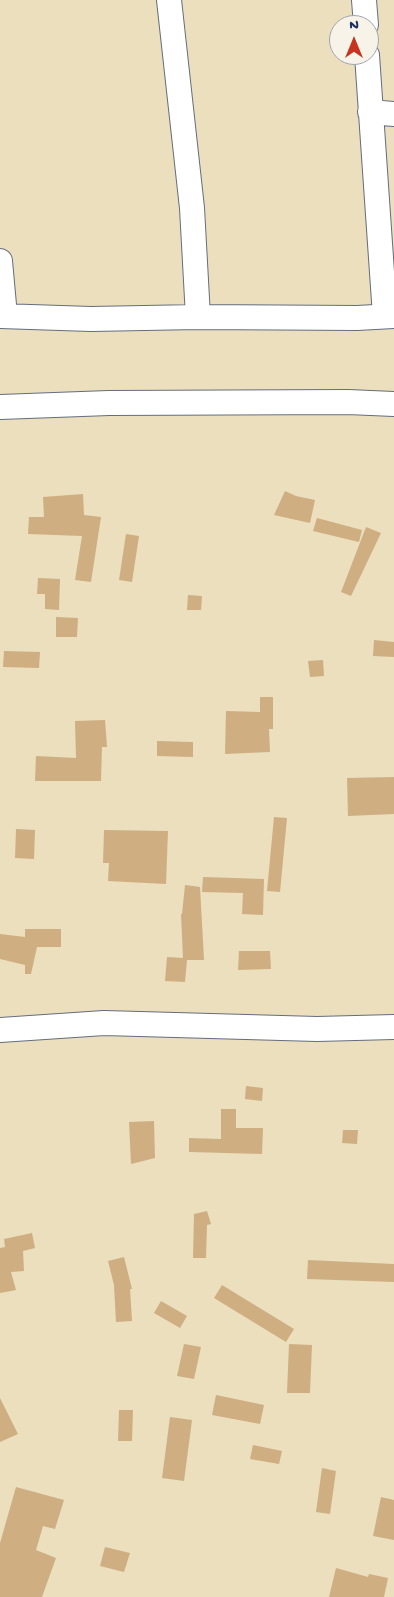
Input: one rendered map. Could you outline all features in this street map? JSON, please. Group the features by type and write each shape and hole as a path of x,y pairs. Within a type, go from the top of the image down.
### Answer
{"street":[{"path":"169,0 192,208 198,317"},
{"path":"364,0 365,15"},
{"path":"0,260 3,316 91,319 198,317 357,318 390,316 370,112 368,65"},
{"path":"370,112 394,114"},
{"path":"0,408 109,403 348,402 394,404"},
{"path":"0,1030 104,1023 317,1029 394,1027"}],"building":[{"path":"285,491 296,496 315,500 310,523 274,515"},
{"path":"83,494 84,515 101,517 91,582 75,580 82,536 28,534 29,517 44,517 43,497"},
{"path":"317,518 362,530 359,542 313,531"},
{"path":"366,527 381,533 351,596 341,592"},
{"path":"126,534 139,536 132,582 119,580"},
{"path":"38,578 60,579 59,610 45,609 45,594 37,594"},
{"path":"188,595 202,596 201,610 187,610"},
{"path":"56,617 78,618 77,637 56,637"},
{"path":"374,640 394,642 394,657 373,656"},
{"path":"4,651 40,652 39,668 3,667"},
{"path":"323,660 324,676 310,677 308,661"},
{"path":"260,697 273,697 273,729 269,729 270,752 225,754 226,711 260,712"},
{"path":"105,720 107,747 102,747 101,781 35,781 36,756 76,758 75,721"},
{"path":"157,741 193,742 193,757 157,756"},
{"path":"394,777 394,814 348,816 347,778"},
{"path":"274,817 287,818 280,892 267,891"},
{"path":"16,829 35,830 34,859 15,858"},
{"path":"104,830 168,831 166,884 108,881 109,863 103,863"},
{"path":"203,877 264,879 263,915 242,914 243,893 202,892"},
{"path":"185,885 200,887 204,960 187,960 185,982 165,981 167,957 183,958 181,914"},
{"path":"25,929 61,929 61,947 37,947 31,974 25,974 25,965 0,959 0,934 25,937"},
{"path":"239,951 270,951 271,969 238,970"},
{"path":"246,1086 263,1088 262,1101 245,1099"},
{"path":"221,1109 236,1109 236,1128 263,1128 262,1154 189,1152 189,1138 221,1139"},
{"path":"154,1121 155,1158 131,1164 129,1122"},
{"path":"343,1130 358,1130 357,1144 342,1143"},
{"path":"207,1211 211,1224 207,1225 206,1258 193,1258 194,1214"},
{"path":"32,1233 35,1248 23,1251 24,1271 11,1272 16,1290 0,1293 0,1248 5,1247 4,1239"},
{"path":"124,1257 132,1289 130,1289 132,1321 116,1322 114,1285 108,1261"},
{"path":"308,1260 394,1264 394,1282 307,1279"},
{"path":"222,1285 294,1329 286,1342 214,1298"},
{"path":"161,1301 187,1316 180,1328 154,1313"},
{"path":"184,1344 201,1347 194,1379 177,1376"},
{"path":"289,1344 312,1345 310,1393 287,1393"},
{"path":"216,1395 264,1405 260,1424 212,1415"},
{"path":"0,1398 18,1434 0,1442"},
{"path":"119,1410 133,1410 132,1441 118,1441"},
{"path":"170,1417 192,1420 184,1481 162,1478"},
{"path":"253,1445 282,1451 279,1464 250,1459"},
{"path":"322,1468 336,1471 330,1514 316,1512"},
{"path":"16,1487 64,1500 55,1529 43,1526 36,1550 56,1558 42,1597 0,1597 0,1543"},
{"path":"381,1497 394,1500 394,1540 373,1536"},
{"path":"105,1547 130,1553 124,1572 100,1566"},
{"path":"336,1568 368,1577 369,1574 388,1578 384,1597 329,1597"}]}
